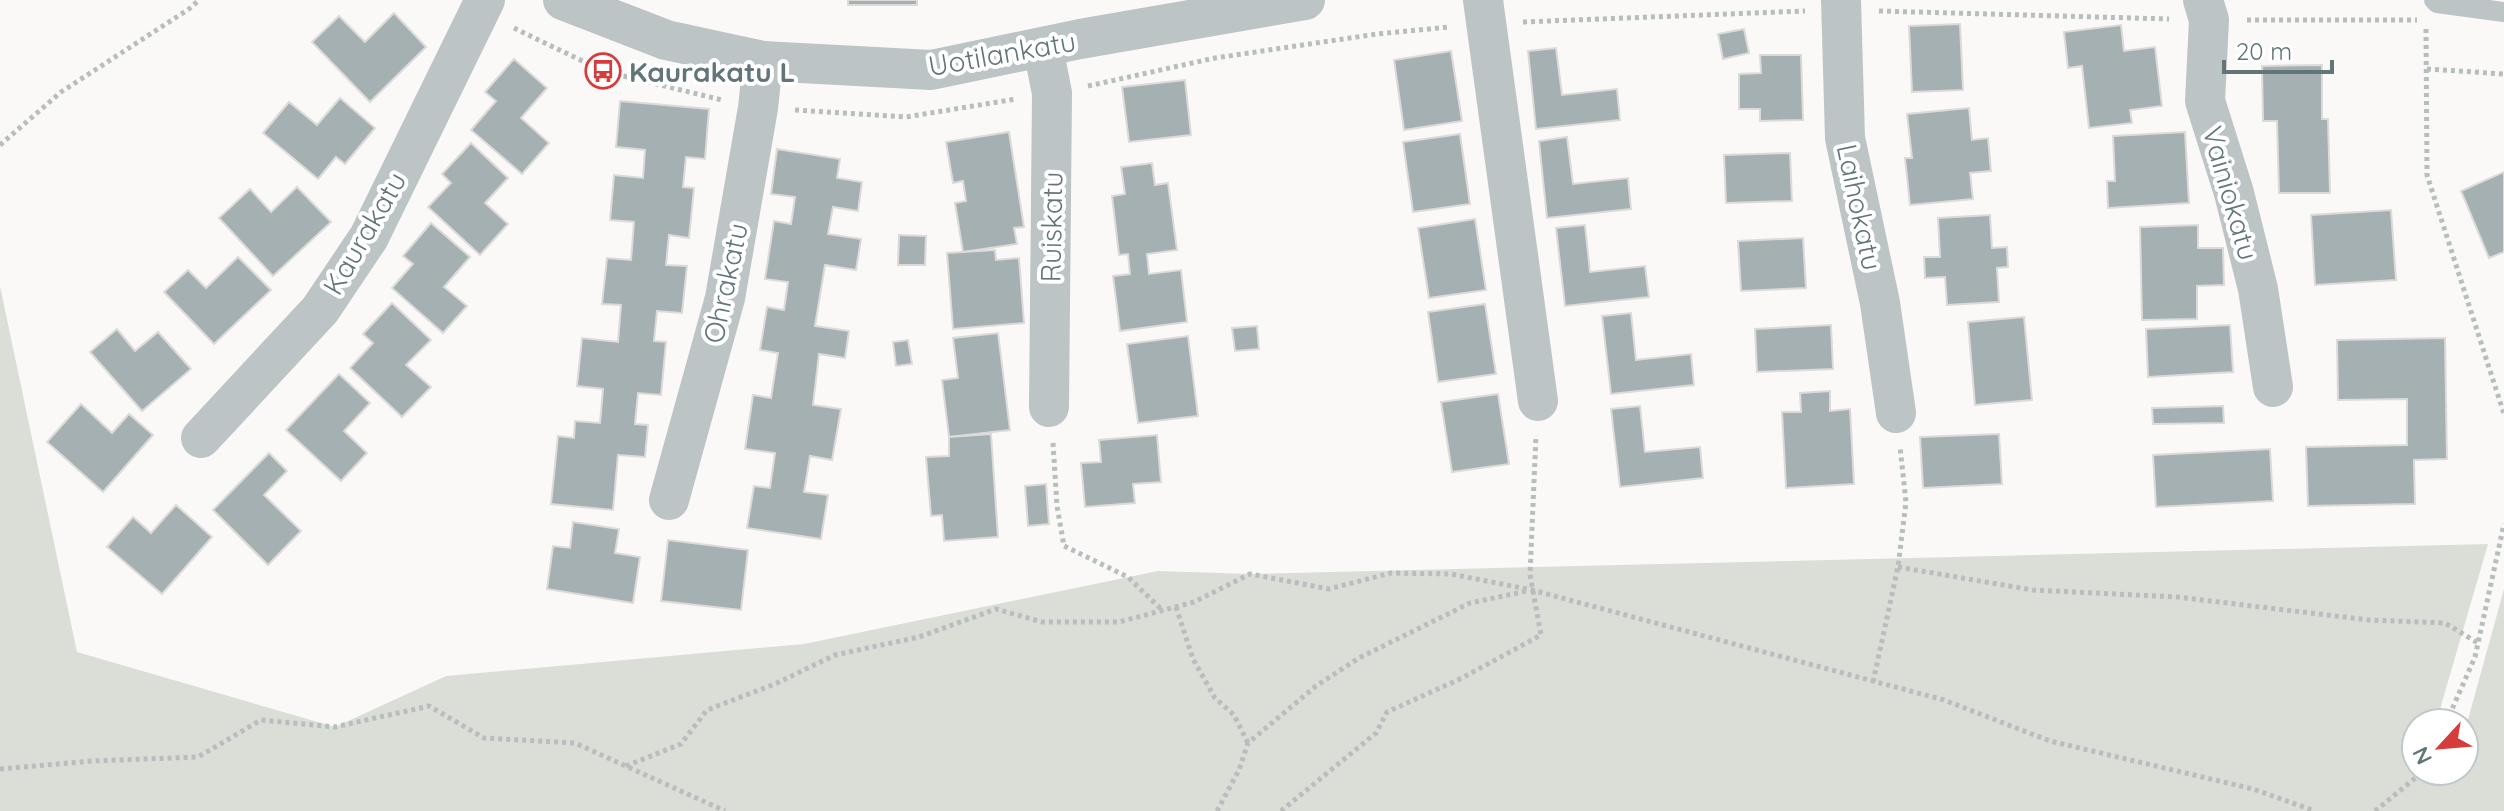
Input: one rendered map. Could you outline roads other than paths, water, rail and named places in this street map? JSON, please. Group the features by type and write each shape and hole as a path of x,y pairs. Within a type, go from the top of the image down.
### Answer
{"street":[{"name":"Uotilankatu","path":"563,0 666,40 763,61 931,70 1080,39 1305,0"},
{"name":"Laihokatu","path":"1842,5 1845,138 1880,303 1896,413"},
{"name":"Kaurakatu","path":"201,438 320,310 369,237 483,6"},
{"name":"Vainiokatu","path":"2206,10 2205,101 2234,193 2258,289 2273,387"},
{"path":"1484,12 1538,401"},
{"name":"Ruiskatu","path":"1043,48 1052,93 1049,407"},
{"name":"Ohrakatu","path":"669,500 725,298 758,108 763,61"}],"lane":[{"path":"2434,0 2437,3 2504,12"}],"place":[{"name":"Kaurakatu L","path":"603,71"}]}
